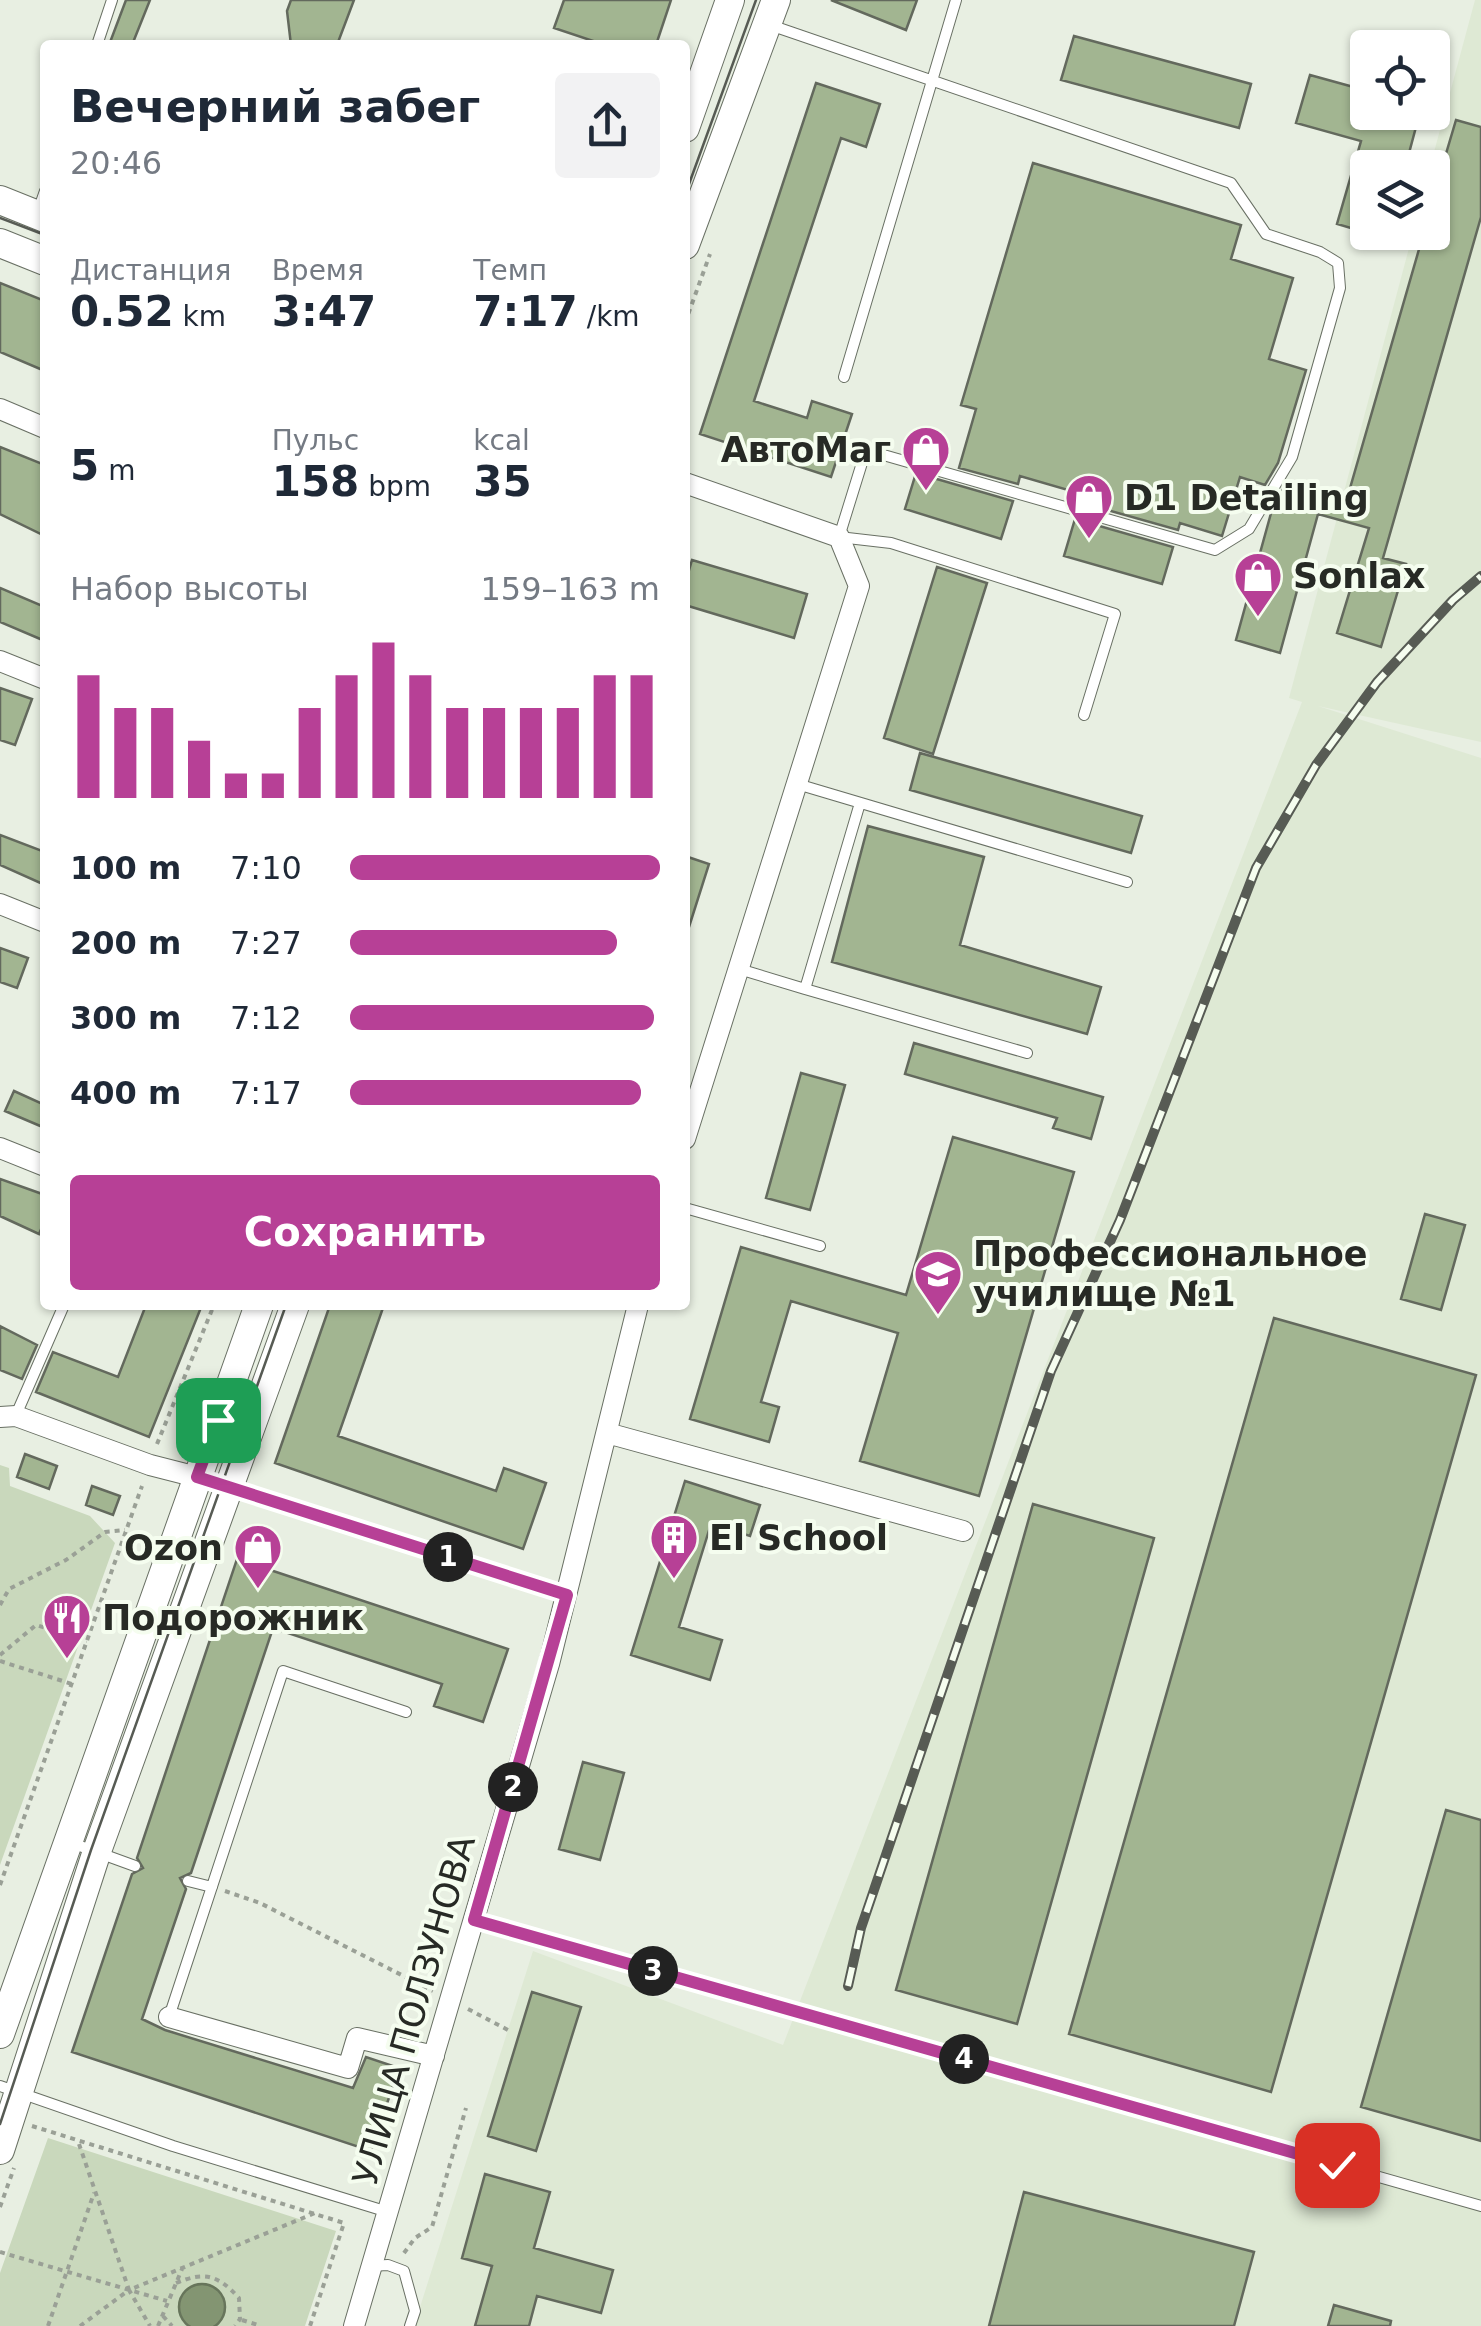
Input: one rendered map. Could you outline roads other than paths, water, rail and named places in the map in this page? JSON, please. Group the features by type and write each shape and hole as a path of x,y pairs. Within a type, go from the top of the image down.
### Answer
{"main road":[{"path":"690,114 730,0"},
{"path":"690,232 772,12"},
{"path":"0,200 40,208"},
{"path":"0,243 40,258"},
{"path":"0,2034 257,1310"},
{"path":"0,2150 10,2090 293,1310"},
{"path":"197,1477 229,1486"}],"street":[{"path":"0,410 40,426"},
{"path":"690,486 839,537 859,586 690,1123"},
{"path":"0,661 40,677"},
{"path":"0,904 40,920"},
{"path":"0,1148 40,1164"},
{"name":"УЛИЦА ПОЛЗУНОВА","path":"354,2326 567,1595 637,1310"},
{"path":"8,1416 150,1465 197,1477"},
{"path":"607,1434 963,1531"},
{"path":"170,2016 348,2068 357,2038 434,2056"}],"lane":[{"path":"99,40 112,0"},
{"path":"844,376 956,0"},
{"path":"772,12 930,81 1231,183 1266,234 1320,252 1338,263 1340,288 1292,457 1249,529 1216,550 866,450 839,537 891,544 1115,614 1084,715"},
{"path":"796,784 1127,882"},
{"path":"805,989 860,803"},
{"path":"738,968 1027,1053"},
{"path":"690,1209 820,1246"},
{"path":"8,1416 61,1310"},
{"path":"229,1486 567,1595"},
{"path":"170,2016 282,1670 406,1712"},
{"path":"68,1842 134,1866"},
{"path":"188,1881 212,1886"},
{"path":"474,1920 1481,2206"},
{"path":"10,2090 172,2146 388,2212"},
{"path":"369,2266 404,2270 414,2311 410,2326"}],"tram line":[{"path":"690,181 756,0"},
{"path":"0,218 40,233"},
{"path":"0,2124 91,1850 284,1310"}],"railway":[{"path":"848,1986 861,1928 1051,1371 1120,1220 1256,868 1316,765 1377,682 1453,600 1481,576"}],"place":[{"name":"АвтоМаг","path":"926,492"},
{"name":"D1 Detailing","path":"1089,540"},
{"name":"Sonlax","path":"1258,618"},
{"name":"Профессиональное училище №1","path":"938,1316"},
{"name":"El School","path":"674,1580"},
{"name":"Ozon","path":"258,1590"},
{"name":"Подорожник","path":"67,1660"}]}
